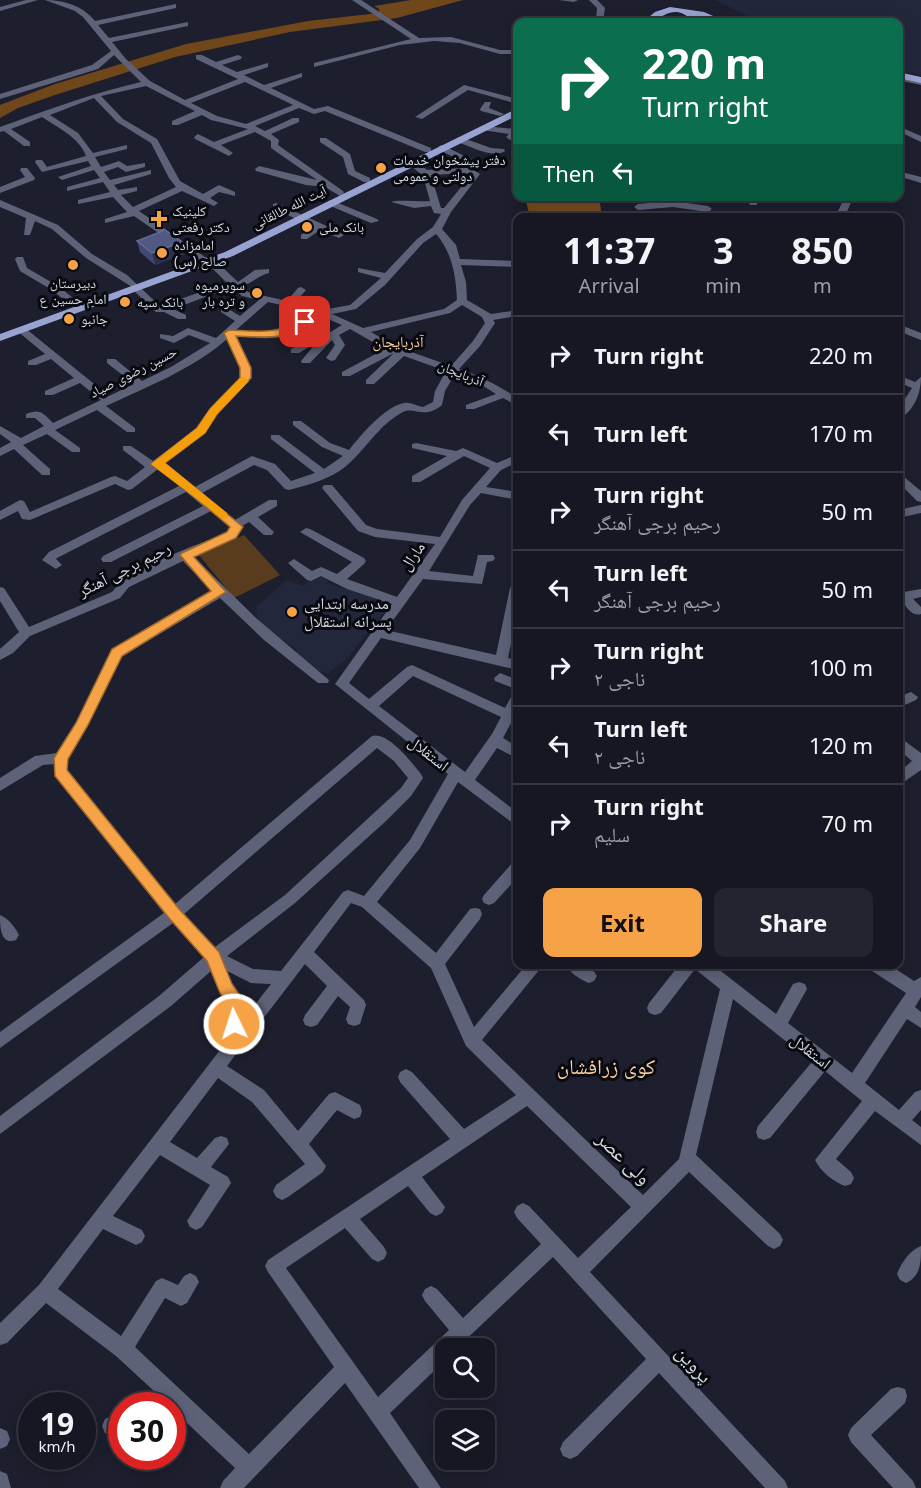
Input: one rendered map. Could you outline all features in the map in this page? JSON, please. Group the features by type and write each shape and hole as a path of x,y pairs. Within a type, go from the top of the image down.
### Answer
{"main road":[{"path":"651,18 665,0"},
{"path":"687,0 688,12 695,18"},
{"path":"656,13 668,10 688,12 697,18"},
{"path":"903,77 921,80"},
{"name":"آیت الله طالقانی","path":"298,216 331,203 413,163 513,107"},
{"name":"آیت الله طالقانی","path":"0,338 206,260 367,180 460,140 513,114"},
{"name":"آیت الله طالقانی","path":"0,332 75,304 134,286"}],"street":[{"path":"0,9 34,0"},
{"path":"49,0 78,9 134,73 147,83 214,118 266,133 274,140 274,146 340,193"},
{"path":"356,0 416,39"},
{"path":"563,0 574,0"},
{"path":"593,0 600,8 600,18"},
{"path":"93,24 173,6"},
{"path":"107,41 185,24"},
{"path":"317,65 416,39 469,41 495,52 513,52"},
{"path":"0,97 95,67 115,51"},
{"path":"199,57 314,112 326,108 474,164 466,170"},
{"path":"215,65 238,57"},
{"path":"184,103 265,65"},
{"path":"264,88 299,75"},
{"path":"2,129 96,95 147,83"},
{"path":"419,117 467,87 513,102"},
{"path":"96,95 108,110 129,127 154,141 169,167 171,176 182,188 214,203"},
{"path":"214,145 300,105"},
{"path":"489,105 484,109 500,114"},
{"path":"175,123 201,112"},
{"name":"آذربایجان","path":"43,114 75,135 87,148 90,157 114,193 132,212 206,260 237,283 245,294 290,304 349,323 397,350 454,368 481,380 513,400"},
{"path":"266,133 296,120"},
{"path":"484,128 513,132"},
{"path":"2,129 27,144"},
{"path":"903,130 921,139"},
{"path":"198,137 229,153"},
{"path":"323,140 347,156 351,172 367,180"},
{"path":"460,140 490,150 501,151"},
{"path":"39,162 45,170 124,147"},
{"path":"413,163 426,173 437,211 447,211"},
{"path":"62,177 102,175 145,169 126,169 119,164 102,175 70,189"},
{"path":"259,169 306,182 326,184"},
{"path":"0,190 31,178 24,170"},
{"path":"0,516 20,504 26,516 30,516 115,480 128,486 201,430 214,412 246,378 245,368 229,333 258,335 282,333 293,330 313,315 353,307 369,295 388,278 420,241 437,229 447,211 476,174 466,170 426,173"},
{"path":"903,175 921,180"},
{"path":"108,221 182,188"},
{"path":"81,202 134,189"},
{"path":"203,198 219,189 232,194"},
{"path":"395,202 414,205 434,203"},
{"path":"0,203 11,211 31,218 39,218 59,229 96,260 115,269 159,310 251,279 258,272 266,271"},
{"path":"331,203 374,221"},
{"path":"638,207 673,204 708,213"},
{"path":"276,206 339,235"},
{"path":"0,214 11,211"},
{"path":"27,232 31,218"},
{"path":"304,237 318,227"},
{"path":"437,229 451,245 461,282 462,301"},
{"path":"20,259 23,269 55,288 75,304"},
{"path":"456,261 513,264"},
{"path":"361,270 388,278"},
{"path":"290,304 301,290"},
{"path":"369,295 383,299"},
{"name":"حسین رضوی صیاد","path":"0,452 175,369 229,333 267,298"},
{"path":"56,566 48,560 53,555 248,465 252,460 271,467 289,486 323,474 344,462 377,423 392,412 406,406 419,411 430,410 438,403 438,391 454,368 482,337 490,323 477,308 462,301"},
{"path":"363,332 375,327 447,311 462,301"},
{"path":"306,361 323,341 349,323 353,307"},
{"path":"164,308 182,317"},
{"path":"224,310 242,321"},
{"path":"488,318 513,314"},
{"path":"903,329 921,337"},
{"path":"21,330 81,378 131,430"},
{"path":"164,336 174,340 188,331 217,342"},
{"path":"331,358 340,345 333,334"},
{"path":"294,351 315,338 323,341"},
{"path":"345,374 397,350"},
{"path":"370,382 397,350"},
{"path":"32,363 52,355"},
{"path":"111,361 141,385"},
{"path":"49,393 81,378"},
{"path":"903,380 919,388 903,411"},
{"path":"470,407 505,394"},
{"path":"30,416 37,413 49,428 76,450"},
{"path":"297,423 326,445 349,454"},
{"path":"0,429 46,472"},
{"path":"275,437 323,474"},
{"path":"416,446 458,455"},
{"path":"127,448 155,466 162,466 235,525"},
{"path":"416,478 463,452 497,468"},
{"name":"مارال","path":"341,684 400,603 466,504 497,468 513,460"},
{"path":"903,481 921,498"},
{"path":"328,488 362,528 375,533 443,541"},
{"path":"479,489 513,495"},
{"name":"رحیم برجی آهنگر","path":"0,655 9,650 26,633 116,595 125,584 232,535 237,527 235,525 273,503"},
{"path":"107,559 212,506"},
{"path":"903,513 921,509"},
{"path":"250,516 268,532"},
{"path":"306,532 360,561 338,580"},
{"path":"186,555 219,592 269,638 323,680"},
{"path":"420,574 478,581 482,558 489,558"},
{"path":"294,563 311,578 321,571 338,580 400,603"},
{"path":"0,591 26,633"},
{"path":"219,592 117,653 81,725 61,758 60,772 174,914 214,957 251,976 285,978"},
{"path":"903,596 921,593"},
{"path":"903,598 917,611"},
{"path":"501,661 513,603"},
{"path":"379,633 513,664"},
{"path":"370,706 412,670 507,714"},
{"path":"500,678 513,683"},
{"name":"استقلال","path":"341,684 513,817"},
{"path":"367,903 415,844 461,777 495,740 513,704"},
{"path":"0,1041 174,914 377,740 399,758 416,778 406,792 313,879 254,928 214,957 200,972 165,1001 0,1126"},
{"path":"495,740 513,751"},
{"path":"903,745 921,761 903,777"},
{"path":"0,785 40,760 61,758"},
{"path":"489,899 513,872"},
{"path":"0,1336 45,1291 348,896 367,903 437,963 472,1041 533,969"},
{"path":"437,963 475,914"},
{"path":"0,921 11,935"},
{"path":"304,953 358,1005 354,1019"},
{"path":"214,957 225,988 240,1007 219,1063"},
{"path":"580,969 589,976"},
{"path":"655,1008 686,969"},
{"name":"استقلال","path":"706,969 921,1137"},
{"path":"854,1084 919,988 883,969"},
{"path":"311,1020 337,985"},
{"path":"643,1208 686,1163 728,986"},
{"path":"778,1026 799,990"},
{"path":"904,1008 921,1021"},
{"name":"ولی عصر","path":"472,1041 643,1208 578,1271"},
{"path":"764,1132 823,1060"},
{"path":"219,1063 258,1096 317,1166 282,1191"},
{"path":"406,1077 463,1141"},
{"path":"431,1488 274,1266 528,1096"},
{"path":"900,1121 921,1098"},
{"path":"299,1143 335,1100 354,1111"},
{"path":"845,1178 824,1160 873,1100"},
{"path":"158,1144 222,1184 196,1221"},
{"path":"198,1169 221,1144"},
{"path":"687,1158 774,1240"},
{"path":"411,1176 436,1207"},
{"path":"523,1212 578,1271"},
{"path":"348,1218 378,1253"},
{"path":"100,1219 136,1236"},
{"path":"377,1412 553,1245"},
{"path":"906,1274 921,1255"},
{"name":"پروین","path":"578,1271 778,1488"},
{"path":"123,1349 162,1287 182,1297 190,1282"},
{"path":"45,1291 123,1349 168,1392"},
{"path":"431,1295 462,1331"},
{"path":"570,1449 659,1359"},
{"path":"230,1488 346,1368"},
{"path":"898,1396 858,1435 906,1488"},
{"path":"186,1409 250,1469"},
{"path":"0,1481 1,1488"}],"shaded area":[{"path":"411,0 463,0 397,18 290,32 175,57 55,95 18,108 0,118 0,105 55,84 186,44 308,21 379,13 379,9 374,6"},
{"path":"715,0 921,0 921,75 903,72 903,18 744,18 747,16"},
{"path":"526,201 600,201 601,213 529,213"},
{"path":"244,535 280,575 234,598 199,555"},
{"path":"315,573 328,579 327,583 392,603 347,658 329,673 315,670 296,654 297,650 269,631 257,618 256,607 287,580 304,586"}],"building":[{"path":"165,230 182,242 152,253 137,241"}],"slow traffic":[{"path":"223,515 162,466 156,464 201,430 223,401 243,381"}],"place":[{"name":"دفتر پیشخوان خدمات دولتی و عمومی","path":"381,168"},
{"name":"کلینیک دکتر رفعتی","path":"159,219"},
{"name":"بانک ملی","path":"307,227"},
{"name":"امامزاده صالح (س)","path":"162,253"},
{"name":"دبیرستان امام حسین ع","path":"73,265"},
{"name":"سوپرمیوه و تره بار","path":"257,293"},
{"name":"بانک سپه","path":"125,302"},
{"name":"جانبو","path":"69,319"},
{"name":"مدرسه ابتدایی پسرانه استقلال","path":"292,612"}],"district":[{"name":"آذربایجان","path":"398,342"},
{"name":"کوی زرافشان","path":"606,1067"}],"route":[{"path":"234,1024 240,1007 225,988 214,957 174,914 60,772 61,758 81,725 117,653 219,592 186,555 232,535 237,527 162,466 156,464 201,430 223,401 246,378 245,368 229,333 274,335 293,330 305,322"}]}
